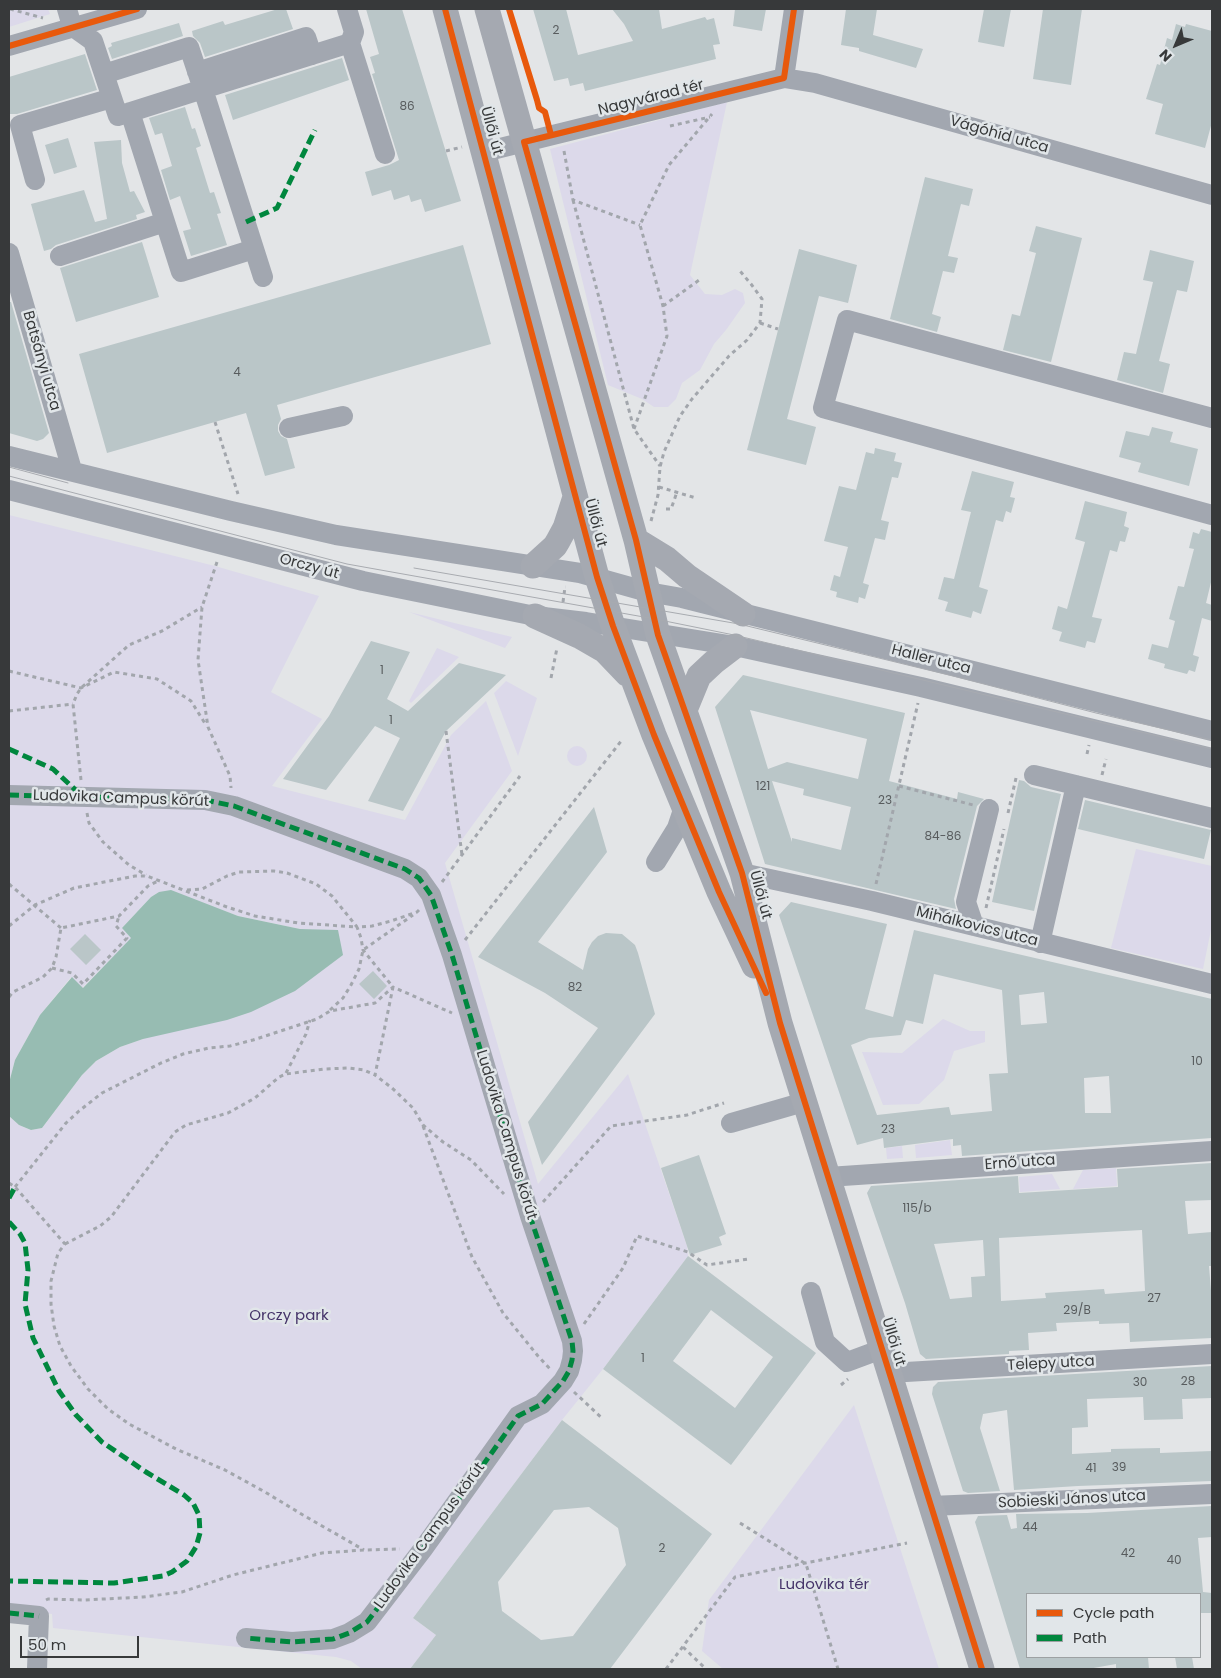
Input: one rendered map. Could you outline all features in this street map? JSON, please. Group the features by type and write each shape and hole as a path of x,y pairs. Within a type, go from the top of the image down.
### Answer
{"main road":[{"name":"Üllői út","path":"445,9 477,148 597,578 634,683 684,807 720,892 780,1023"},
{"name":"Üllői út","path":"487,9 636,540 658,635 742,873 780,1023 982,1669"},
{"path":"533,566 558,541 565,528 575,497"},
{"path":"636,540 667,559 687,576 743,614"},
{"path":"535,616 580,636 605,651 634,683"},
{"path":"685,710 699,676 734,646"}],"street":[{"path":"9,46 70,17 137,9"},
{"path":"347,9 354,32 350,43 386,154"},
{"path":"784,78 794,9"},
{"path":"70,17 93,42 118,116 200,80 312,55 350,43"},
{"path":"104,74 189,47 263,277"},
{"name":"Nagyvárad tér","path":"477,148 524,142 784,78"},
{"name":"Vágóhíd utca","path":"784,78 815,83 1212,195"},
{"path":"36,180 20,125 112,98"},
{"path":"130,112 181,272 254,249"},
{"path":"60,256 165,222"},
{"name":"Batsányi utca","path":"9,252 72,470"},
{"path":"1212,418 847,320 823,408 1212,515"},
{"path":"290,428 343,416"},
{"path":"9,456 336,535 597,578"},
{"name":"Orczy út","path":"9,490 363,581 535,616 613,626 658,635"},
{"name":"Haller utca","path":"597,578 1212,731"},
{"name":"Haller utca","path":"658,635 734,646 922,687 1212,758"},
{"path":"1034,775 1212,818"},
{"path":"1040,943 1076,785"},
{"name":"Ludovika Campus körút","path":"9,795 205,800 234,806 405,869 419,878 431,896 452,955 530,1216 572,1340 572,1360 569,1371 562,1381 542,1404 518,1416 423,1549 367,1622 349,1633 333,1639 292,1642 246,1638"},
{"path":"656,862 677,828 684,807"},
{"path":"978,927 966,902 998,811"},
{"name":"Mihálkovics utca","path":"742,873 872,901 1212,984"},
{"path":"730,1123 804,1102"},
{"name":"Ernő utca","path":"828,1177 1212,1151"},
{"name":"Telepy utca","path":"811,1292 825,1342 847,1362 1212,1354"},
{"name":"Sobieski János utca","path":"931,1506 1212,1494"},
{"path":"24,1615 37,1669"}],"path":[{"path":"634,429 667,336 663,306 640,225 669,165 710,117 728,92"},
{"path":"664,128 710,117"},
{"path":"446,152 477,148"},
{"path":"572,149 563,151 634,429 660,467"},
{"path":"574,200 640,225"},
{"path":"656,507 660,467 672,434 688,405 729,356 760,323 762,299 740,271"},
{"path":"663,306 702,278"},
{"path":"760,323 778,329"},
{"path":"215,422 231,473"},
{"path":"658,487 696,498"},
{"path":"666,509 670,509 677,492"},
{"path":"208,727 198,660 202,607 217,562"},
{"path":"202,607 162,631 129,645 81,688 73,704 83,797 89,823 103,842 129,865 146,876 255,916 298,923 357,927 372,926 417,912"},
{"path":"551,678 555,662"},
{"path":"9,671 81,688 114,672 157,679 191,701 208,727 230,776 234,806"},
{"path":"872,901 922,687"},
{"path":"9,711 73,704"},
{"path":"446,731 462,855"},
{"path":"452,955 622,740"},
{"path":"978,927 998,811 1017,771 1034,775"},
{"path":"363,950 417,912 431,896 520,776"},
{"path":"899,786 998,811"},
{"path":"15,1187 66,1123 102,1093 183,1054 209,1048 230,1046 317,1019 330,1011 343,998 351,985 359,969 363,950 361,938 357,927 332,896 316,884 287,873 267,871 239,872 202,889 184,889"},
{"path":"9,926 35,906 74,888 135,876 146,876"},
{"path":"52,968 72,973 82,984 127,938 116,926 119,916 148,886 159,880"},
{"path":"9,884 61,928"},
{"path":"61,928 119,916"},
{"path":"9,997 13,992 43,977 52,968 61,928"},
{"path":"363,950 393,987 471,1021"},
{"path":"330,1011 375,1003 393,987"},
{"path":"375,1075 393,987"},
{"path":"286,1074 306,1034 310,1020"},
{"path":"364,1550 265,1492 129,1424 108,1409 88,1389 71,1366 60,1346 54,1326 51,1304 51,1281 58,1252 65,1244 100,1226 112,1217 175,1132 186,1125 235,1109 256,1098 279,1077 286,1074 348,1068 364,1070 375,1075 413,1108 423,1125 472,1257 503,1313 538,1356 603,1419"},
{"path":"530,1216 611,1126 687,1116 724,1103"},
{"path":"423,1125 443,1142 471,1160 507,1197"},
{"path":"9,1183 15,1187 65,1244"},
{"path":"572,1340 623,1268 637,1236 688,1252 707,1265 749,1259"},
{"path":"740,1523 806,1564 838,1669"},
{"path":"666,1669 735,1577 907,1543"},
{"path":"24,1615 48,1599 143,1598 182,1592 233,1575 322,1553 423,1549"},
{"path":"683,1647 706,1669"}],"green space":[{"path":"9,9 48,9 50,14 9,27"},
{"path":"727,102 690,275 705,294 722,295 735,289 743,293 745,303 714,344 700,370 682,383 676,399 668,407 654,407 642,399 608,385 550,149"},
{"name":"Orczy park","path":"9,515 215,566 319,596 271,692 322,719 272,786 405,820 451,735 486,701 512,771 445,863 538,1184 628,1074 687,1246 688,1256 413,1618 436,1635 410,1669 362,1669 351,1661 336,1657 53,1628 52,1614 9,1609 9,1116 19,1125 31,1130 42,1128 82,1075 96,1061 120,1047 143,1039 338,931 300,929 238,916 159,892 151,897 122,928 132,938 82,988 71,977 40,1015 15,1060 9,1083"},
{"path":"409,612 512,637 505,648"},
{"path":"437,648 459,657 411,703 409,701"},
{"path":"506,681 537,698 518,756 494,693"},
{"path":"577,746 584,749 587,756 584,763 577,766 570,763 567,756 570,749"},
{"path":"1136,849 1212,866 1212,925 1203,969 1111,948"},
{"path":"943,1019 970,1031 985,1031 985,1042 954,1051 944,1080 919,1104 883,1105 862,1052 902,1053"},
{"path":"950,1140 952,1155 916,1158 915,1145"},
{"path":"902,1146 903,1158 887,1159 886,1148"},
{"path":"1116,1168 1117,1186 1073,1189 1083,1170"},
{"path":"1052,1174 1060,1189 1020,1192 1019,1177"},
{"name":"Ludovika tér","path":"854,1405 939,1669 723,1669 702,1651 709,1600"}],"shaded area":[{"path":"171,890 238,916 300,929 338,930 343,955 295,991 251,1012 227,1020 143,1039 120,1047 96,1061 82,1075 42,1128 31,1130 19,1125 9,1116 9,1083 15,1060 40,1015 72,977 83,988 131,938 122,928 151,897 159,892"}],"building":[{"path":"278,9 286,9 293,29 205,57 200,43 193,36 192,31 223,21 225,25"},
{"path":"366,9 402,9 461,201 425,212 421,199 411,202 409,195 394,200 391,190 372,196 365,172 399,160 372,74 375,73 370,57 379,54"},
{"path":"533,9 566,9 578,55 633,41 624,24 612,9 659,9 662,29 705,17 707,20 714,18 720,44 713,45 716,59 585,91 583,83 570,86 568,78 554,81"},
{"path":"735,9 766,9 762,31 733,26"},
{"path":"846,9 877,9 873,35 923,49 916,68 859,51 859,48 841,45"},
{"path":"984,9 1011,9 1004,47 978,42"},
{"path":"1043,9 1082,9 1071,85 1033,79"},
{"path":"179,23 183,36 112,59 108,48 112,46 111,43"},
{"path":"1176,24 1185,27 1186,24 1212,31 1212,122 1205,148 1155,134 1163,104 1146,99 1157,64 1160,65 1167,38 1172,40"},
{"path":"85,54 97,90 17,114 9,114 9,77"},
{"path":"342,58 349,80 233,120 225,95"},
{"path":"185,107 192,129 195,128 201,146 196,148 210,193 214,192 221,213 217,214 227,245 191,256 183,231 191,229 180,196 170,200 161,170 172,166 162,133 155,135 149,118"},
{"path":"68,138 77,167 54,174 45,145"},
{"path":"121,140 122,163 130,192 134,191 145,212 136,215 137,219 56,245 44,251 31,204 84,190 95,222 107,219 94,142"},
{"path":"925,177 973,189 969,206 961,204 948,256 958,258 954,273 943,271 932,314 941,317 937,332 890,319"},
{"path":"1036,226 1082,238 1051,362 1003,350 1012,314 1020,316 1036,253 1029,251"},
{"path":"142,242 159,297 76,322 60,268"},
{"path":"463,245 491,344 277,405 281,419 278,431 281,436 287,439 295,468 265,476 246,413 107,453 79,354"},
{"path":"799,249 857,265 848,303 819,296 787,419 816,427 806,465 747,450"},
{"path":"1150,250 1194,261 1187,292 1177,290 1159,361 1170,364 1163,393 1117,380 1124,352 1136,354 1153,282 1143,280"},
{"path":"9,302 11,302 49,433 43,439 37,441 9,433"},
{"path":"1152,427 1173,432 1170,442 1198,449 1189,486 1138,472 1141,463 1119,457 1126,431 1149,436"},
{"path":"875,448 896,453 894,461 902,463 898,478 892,477 881,520 889,522 885,540 875,538 863,583 869,585 865,599 859,597 858,603 836,597 837,592 830,590 834,575 840,577 848,547 824,541 839,486 856,490 866,452 874,454"},
{"path":"972,471 1014,482 1010,497 1015,498 1011,513 1006,511 1003,522 996,520 979,587 988,590 981,614 973,611 971,618 945,611 948,602 938,599 944,577 954,579 971,512 961,510"},
{"path":"1085,501 1127,512 1124,526 1129,528 1125,542 1120,541 1117,552 1110,550 1092,617 1102,619 1095,643 1087,641 1085,648 1059,641 1062,632 1052,629 1058,606 1067,609 1085,542 1075,539"},
{"path":"1201,529 1212,532 1212,578 1206,603 1212,605 1212,621 1202,618 1193,655 1199,657 1195,672 1189,670 1187,674 1164,668 1165,664 1148,659 1152,644 1168,648 1175,621 1169,619 1178,586 1184,587 1194,549 1189,548 1193,532 1199,534"},
{"path":"371,641 410,652 387,699 408,711 459,663 506,675 446,731 403,811 368,801 400,738 375,726 326,790 283,779 329,716"},
{"path":"743,675 905,713 889,781 957,799 958,792 984,799 977,806 954,899 956,909 765,864 715,707","holes":["750,710 867,739 858,779 787,762 768,769","772,781 804,789 803,795 851,807 841,850 792,838 792,842"]},
{"path":"1019,780 1024,781 1031,787 1061,794 1034,911 992,902"},
{"path":"1085,800 1211,830 1204,859 1078,829"},
{"path":"594,807 607,852 538,942 583,970 588,949 598,936 606,933 622,934 635,945 655,1014 542,1165 528,1122 598,1028 545,993 478,957"},
{"path":"791,902 887,924 865,1009 893,1017 914,930 1212,999 1212,1138 962,1156 961,1145 953,1146 953,1139 884,1148 883,1138 857,1145 779,915","holes":["934,974 1002,990 1008,1073 989,1074 992,1111 951,1115 949,1107 877,1115 851,1045 869,1038 901,1035 906,1020 923,1024","1044,992 1047,1023 1021,1025 1019,995","1109,1076 1111,1113 1085,1113 1084,1078"]},
{"path":"85,934 101,950 86,965 70,949"},
{"path":"373,971 387,986 374,999 359,984"},
{"path":"699,1155 726,1234 719,1237 722,1245 690,1255 661,1168"},
{"path":"1212,1163 1212,1200 1185,1201 1188,1234 1212,1232 1212,1266 1209,1266 1212,1338 1130,1342 1129,1323 1099,1324 1099,1321 1056,1323 1057,1331 1028,1333 1029,1350 1009,1351 1009,1354 926,1359 920,1354 905,1303 867,1193 871,1186 1018,1176 1019,1193 1118,1187 1117,1169","holes":["1142,1230 1145,1291 1105,1294 1104,1289 1045,1293 1046,1298 1001,1301 999,1238","983,1240 985,1276 971,1277 972,1297 950,1299 934,1244"]},
{"path":"688,1256 816,1353 731,1465 603,1369","holes":["711,1310 773,1357 735,1408 673,1361"]},
{"path":"1212,1366 1212,1398 1182,1399 1183,1419 1144,1420 1143,1397 1087,1399 1088,1427 1072,1428 1072,1454 1111,1452 1111,1449 1160,1448 1160,1453 1212,1451 1212,1481 1014,1490 1007,1410 983,1414 980,1428 1000,1491 968,1493 963,1491 932,1394 933,1387 938,1382"},
{"path":"562,1420 712,1534 610,1669 410,1669 436,1635 413,1618","holes":["589,1507 618,1528 626,1565 573,1636 541,1640 502,1611 498,1582 554,1510"]},
{"path":"1212,1506 1212,1537 1198,1538 1203,1592 1212,1593 1212,1613 1201,1613 1201,1593 1026,1593 1026,1658 1148,1658 1149,1669 1116,1669 1116,1664 1088,1669 1020,1669 975,1522 978,1516 1007,1515 1011,1529 1017,1528 1016,1514 1087,1513"},
{"path":"1175,1658 1192,1658 1194,1669 1177,1669"}],"tram line":[{"path":"9,467 68,483"},
{"path":"9,476 347,564 734,635 1212,749"},
{"path":"414,568 739,624 1212,740"}],"marked path":[{"path":"246,222 277,208 315,130"},
{"path":"9,749 53,769 83,797"},
{"path":"9,795 205,800 234,806 405,869 419,878 431,895 452,955 530,1216 572,1341 572,1360 569,1371 563,1381 542,1404 518,1416 423,1549 367,1622 349,1633 333,1639 292,1642 246,1638"},
{"path":"9,1198 15,1187"},
{"path":"9,1222 25,1243 28,1270 25,1304 33,1338 59,1391 76,1415 102,1442 184,1495 193,1503 199,1515 200,1533 196,1547 187,1561 163,1576 114,1583 9,1581"},
{"path":"9,1613 39,1616"}],"cycle path":[{"path":"9,46 137,9"},
{"path":"445,9 597,577 613,626 654,735 719,892 766,993"},
{"path":"509,9 539,108 545,112 551,135"},
{"path":"794,9 784,78 524,142 636,540 658,635 742,873 780,1023 982,1669"}]}
